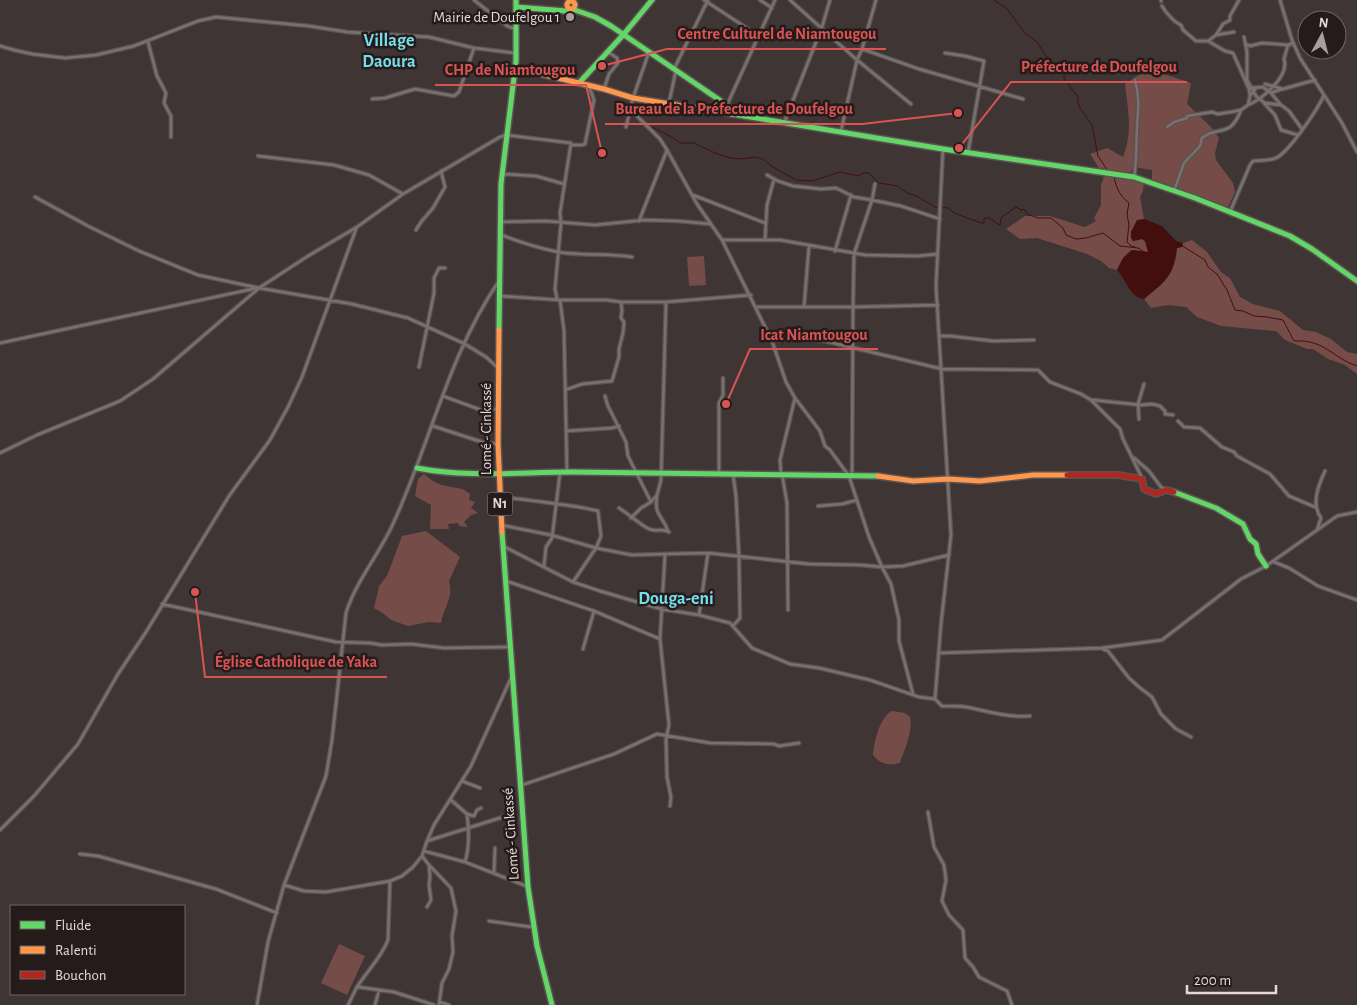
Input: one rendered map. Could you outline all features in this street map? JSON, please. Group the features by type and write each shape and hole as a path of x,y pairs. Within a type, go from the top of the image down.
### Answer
{"main road":[{"name":"Lomé - Cinkassé","path":"516,0 516,68 506,135 500,222 498,474 532,927 539,962 552,1005"},
{"path":"579,83 652,0"},
{"path":"516,8 566,11 571,4 624,34 740,114"},
{"path":"516,68 604,89 633,98 740,114 968,153 1134,177 1290,236 1357,281"},
{"path":"417,468 498,474 567,472 880,476 913,481 948,479 980,481 1034,475 1118,475 1142,479 1144,489 1156,494 1166,490 1216,508 1243,524 1250,539 1256,544 1258,554 1266,566"}],"street":[{"path":"474,0 507,26 516,29"},
{"path":"760,0 772,8"},
{"path":"727,105 775,0"},
{"path":"790,0 857,60 911,104"},
{"path":"784,123 822,27 830,0"},
{"path":"840,131 857,60 876,0"},
{"path":"1208,41 1216,35 1223,24 1230,20 1230,16 1239,0"},
{"path":"1280,0 1293,43 1300,58 1342,123 1357,152"},
{"path":"669,103 675,70 706,1 759,36"},
{"path":"1162,6 1191,38 1196,41 1208,41 1225,51 1233,53 1249,89 1248,105"},
{"path":"0,46 32,54 73,58 96,55 148,42 198,21 216,17 309,26 347,32 430,37 474,48 517,53"},
{"path":"1216,35 1234,32"},
{"path":"1244,37 1246,44 1247,80 1251,88 1258,100 1281,105"},
{"path":"148,42 157,76 166,93 164,103 171,116 171,137"},
{"path":"1246,44 1250,46 1262,43 1288,45 1293,43"},
{"path":"1167,127 1174,122 1187,118 1187,116 1241,110 1258,100 1269,92 1285,70 1286,64 1284,59 1288,45"},
{"path":"372,99 385,98 415,89 457,95 474,48"},
{"path":"862,49 919,69 1023,99"},
{"path":"604,89 609,74 618,63 616,58 608,52"},
{"path":"626,127 633,98 649,52"},
{"path":"945,53 984,61 968,153"},
{"path":"1134,177 1139,104 1136,80"},
{"path":"1269,92 1304,82 1316,81"},
{"path":"1265,84 1283,89"},
{"path":"0,453 37,435 120,401 154,379 259,288 357,227 403,194 506,135 571,143 570,145 582,146 586,144 594,100 588,85"},
{"path":"1251,88 1263,87 1289,111 1302,129"},
{"path":"1250,96 1256,88"},
{"path":"1230,212 1252,161 1274,159 1280,155 1298,135 1324,95"},
{"path":"1263,102 1275,115 1281,130 1298,135"},
{"path":"631,110 660,139 692,194 722,240 751,295 772,341 786,382 795,398 820,431 824,446 830,450 850,476"},
{"path":"1174,191 1184,163 1200,146 1202,138 1209,133 1219,132 1236,122 1241,110"},
{"path":"567,472 564,331 555,289 561,223 560,213 570,145"},
{"path":"935,699 952,535 936,286 943,149"},
{"path":"639,221 667,150"},
{"path":"258,156 334,165 369,175 403,194"},
{"path":"416,230 433,208 445,187 441,171"},
{"path":"502,174 536,176 564,184"},
{"path":"767,175 793,186 821,190 836,188 850,195 901,206 940,219"},
{"path":"765,240 766,205 774,179"},
{"path":"875,184 872,200 854,254 850,476 882,567 891,584 898,620 899,641 913,694"},
{"path":"692,194 765,223"},
{"path":"835,251 850,195"},
{"path":"35,197 139,251 198,275 352,304 408,318 427,325 465,344 486,357 498,368"},
{"path":"500,222 545,221 595,225 639,221 678,221 711,224"},
{"path":"0,830 34,796 78,744 118,674 146,632 229,496 270,440 302,377 357,227"},
{"path":"500,234 530,245 558,252 613,254 632,257"},
{"path":"722,240 780,240 854,254 918,256 938,254"},
{"path":"804,306 809,246"},
{"path":"419,367 434,293 435,273 439,268 444,268"},
{"path":"257,1005 268,942 284,885 326,776 346,613 350,599 392,527 433,426 449,376 484,304 500,280"},
{"path":"0,343 259,288"},
{"path":"500,296 558,300 666,302 751,295"},
{"path":"565,390 582,384 612,381 623,333 624,322 621,318 621,302"},
{"path":"619,508 652,531 665,530 669,532 656,509 661,474 666,302"},
{"path":"756,308 938,305"},
{"path":"940,336 958,336 993,341 1034,340"},
{"path":"772,341 787,339 825,341 853,346 942,369 1038,370 1050,382 1091,400 1120,429 1141,476"},
{"path":"719,474 720,403 724,395 723,378"},
{"path":"1139,419 1138,404 1144,384"},
{"path":"443,396 482,410 498,409"},
{"path":"606,396 608,406 626,442 628,456 651,502"},
{"path":"788,610 787,503 780,460 795,398"},
{"path":"1091,400 1152,404 1160,406 1165,411 1165,414 1173,415"},
{"path":"1178,421 1184,427 1200,428 1222,447 1234,452 1270,474 1289,496 1315,507 1321,518 1317,532"},
{"path":"433,426 482,442 498,444"},
{"path":"566,431 619,426"},
{"path":"1132,457 1149,471 1161,487 1166,490"},
{"path":"1315,507 1321,479 1325,471"},
{"path":"544,567 545,552 550,542 560,473"},
{"path":"733,474 736,489 740,618 733,626"},
{"path":"631,518 657,496"},
{"path":"499,497 583,506 598,511 601,536 596,548 573,582"},
{"path":"818,506 842,504 857,500"},
{"path":"939,653 1102,648 1162,640 1241,579 1266,566 1317,532 1337,516 1357,512"},
{"path":"502,525 632,555 708,553 787,561 882,567 903,566 949,555"},
{"path":"503,546 573,582 661,609 699,615 730,623 752,648 790,664 819,668 870,680 919,697 935,699 942,706 1030,716"},
{"path":"699,615 708,553"},
{"path":"665,554 660,639 669,725 666,739 666,755 667,777 671,797 670,806"},
{"path":"1272,562 1289,568 1318,586 1357,600"},
{"path":"506,581 594,611 660,639"},
{"path":"162,604 336,642 382,645 411,644 444,648 511,647"},
{"path":"583,649 594,611"},
{"path":"1102,648 1108,651 1139,687 1152,697 1161,714 1176,729 1191,737"},
{"path":"284,885 304,891 326,892 390,880 402,876 413,867 422,856 427,841 438,820 471,766 512,675"},
{"path":"520,785 614,754 654,735 710,743 774,744 779,746 798,743"},
{"path":"462,781 480,788"},
{"path":"451,800 467,814 474,816 477,810 481,808"},
{"path":"928,812 934,847 944,865 946,880 942,901 949,914 963,930 965,958 980,977 1007,991 1012,1005"},
{"path":"465,862 469,828 467,814"},
{"path":"427,841 503,817"},
{"path":"494,873 496,848"},
{"path":"424,850 465,862 528,887"},
{"path":"80,854 98,856 216,889 276,913"},
{"path":"422,856 451,888 456,911 452,936 453,952 449,969 442,983 440,1003 449,1005"},
{"path":"427,907 431,900 429,865"},
{"path":"348,1005 358,986 380,957 388,940 390,880"},
{"path":"489,921 532,927"},
{"path":"358,986 394,992 434,1005"},
{"path":"375,1005 379,990"}],"shaded area":[{"path":"1155,71 1191,83 1187,104 1212,128 1219,138 1215,153 1216,160 1233,183 1235,192 1228,207 1152,180 1152,170 1134,167 1129,175 1099,168 1090,154 1107,148 1123,157 1129,130 1125,84 1143,72"},
{"path":"1105,174 1144,182 1140,197 1144,219 1137,221 1131,232 1133,241 1142,239 1145,241 1148,252 1132,250 1123,258 1117,270 1109,268 1101,261 1087,254 1037,238 1020,239 1006,229 1025,216 1050,216 1085,227 1096,221 1094,218 1101,205 1101,185"},
{"path":"1144,219 1162,226 1176,241 1183,243 1182,247 1177,248 1171,272 1167,278 1144,299 1139,298 1132,292 1117,270 1123,258 1132,250 1148,252 1145,241 1142,239 1133,241 1131,238 1131,232 1137,220"},
{"path":"1192,240 1207,252 1221,272 1230,278 1240,297 1253,304 1280,311 1303,330 1316,332 1331,339 1347,352 1357,354 1357,374 1345,365 1328,359 1313,349 1307,349 1285,340 1276,331 1221,326 1197,317 1186,307 1168,305 1151,308 1144,299 1171,272 1177,248 1182,247 1183,243"},
{"path":"704,256 706,285 689,286 687,257"},
{"path":"424,474 438,483 467,491 470,494 469,500 475,502 471,508 478,513 471,515 464,522 468,527 459,526 458,523 448,524 449,529 430,529 431,505 415,496 418,479"},
{"path":"426,531 460,557 449,581 450,592 441,623 429,622 408,626 391,620 374,608 379,586 387,576 402,536"},
{"path":"892,711 905,713 910,717 911,723 908,740 900,763 888,764 881,762 873,755 876,737 881,724 884,718"},
{"path":"339,944 365,956 347,995 321,983"}],"waterway":[{"path":"994,0 1007,9 1025,33 1037,42 1050,62 1064,73 1064,79 1078,97 1080,108 1092,125 1098,156 1108,171 1113,171 1118,189 1129,203 1127,242 1135,247"},
{"path":"652,127 680,143 694,143 730,158 743,159 754,157 763,159 796,180 812,181 840,172 859,176 863,173 869,173 879,183 898,186 907,193 917,196 935,207 949,208 954,213 981,223 984,223 984,218 989,218 1000,225 1001,218 1016,207 1021,210 1024,209 1027,214 1038,218 1051,218 1063,228 1066,235 1076,239 1103,233 1120,246 1138,248 1146,253"},
{"path":"1181,245 1205,260 1208,267 1217,274 1227,290 1235,310 1254,316 1283,320 1294,341 1305,341 1321,346 1348,363 1357,366"}],"traffic: fast":[{"path":"499,330 501,184 516,61 516,0"},
{"path":"579,83 652,0"},
{"path":"516,7 566,11 569,9"},
{"path":"572,9 595,17 611,26 740,114"},
{"path":"732,114 943,149 1134,177 1195,198 1290,236 1357,281"},
{"path":"417,468 475,474 572,472 878,476"},
{"path":"1174,492 1216,508 1243,524 1250,539 1256,544 1258,554 1266,566"},
{"path":"502,532 528,887 537,946 552,1005"}],"traffic: slow":[{"path":"571,1 575,5 571,9 567,5 571,1"},
{"path":"516,68 604,89 633,98 732,114"},
{"path":"499,330 498,444 502,532"},
{"path":"878,476 913,481 948,479 980,481 1033,475 1067,475"}],"traffic: jam":[{"path":"1067,475 1118,475 1142,479 1144,489 1156,494 1166,490 1174,492"}],"place":[{"name":"Mairie de Doufelgou 1","path":"570,17"},
{"name":"Centre Culturel de Niamtougou","path":"602,66"},
{"name":"Bureau de la Préfecture de Doufelgou","path":"958,113"},
{"name":"Préfecture de Doufelgou","path":"959,148"},
{"name":"CHP de Niamtougou","path":"602,153"},
{"name":"Icat Niamtougou","path":"726,404"},
{"name":"Église Catholique de Yaka","path":"195,592"}],"district":[{"name":"Village Daoura","path":"389,51"},
{"name":"Douga-eni","path":"676,599"}]}
